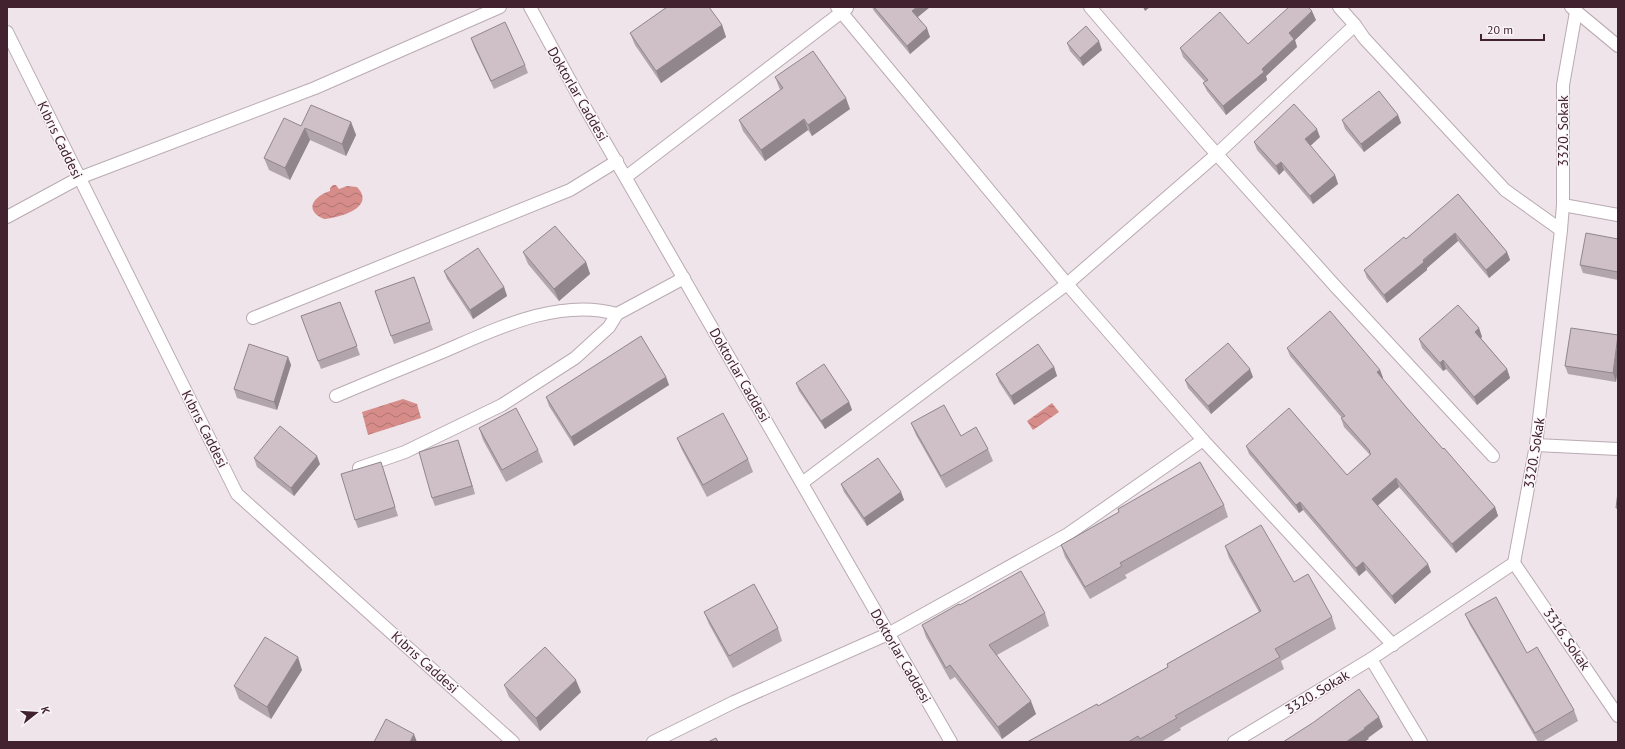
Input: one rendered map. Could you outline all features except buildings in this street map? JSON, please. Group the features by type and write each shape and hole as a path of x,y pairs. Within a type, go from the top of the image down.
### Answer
{"street":[{"path":"7,217 79,178 315,88 500,7"},
{"name":"Doktorlar Caddesi","path":"530,7 579,97 951,742"},
{"path":"1090,7 1217,154 1336,287 1493,456"},
{"path":"1339,7 1364,38 1505,190 1561,230"},
{"path":"626,177 842,9 1067,284 1203,440 1393,645"},
{"path":"1573,9 1618,46"},
{"name":"3320. Sokak","path":"1234,742 1372,659 1514,563 1536,446 1561,230 1563,205 1563,85 1573,9"},
{"path":"802,483 1067,284 1217,154 1355,25"},
{"name":"Kıbrıs Caddesi","path":"7,32 237,494 513,742"},
{"path":"253,318 570,190 617,161"},
{"path":"1563,205 1618,215"},
{"path":"359,468 405,452 502,406 575,358 609,327 617,314 684,278"},
{"path":"336,396 510,324 564,310 602,310 617,314"},
{"path":"653,742 734,702 888,634 1068,534 1203,440"},
{"path":"1536,446 1618,448"},
{"name":"3316. Sokak","path":"1514,563 1616,708"},
{"path":"1372,659 1421,742"}],"water":[{"path":"333,185 336,185 339,189 347,186 357,187 362,194 362,201 359,206 346,214 324,219 314,212 312,208 313,204 319,196 330,191 330,188"},
{"path":"403,399 417,404 421,418 368,435 362,412"},
{"path":"1052,403 1059,412 1033,430 1027,421"}]}
